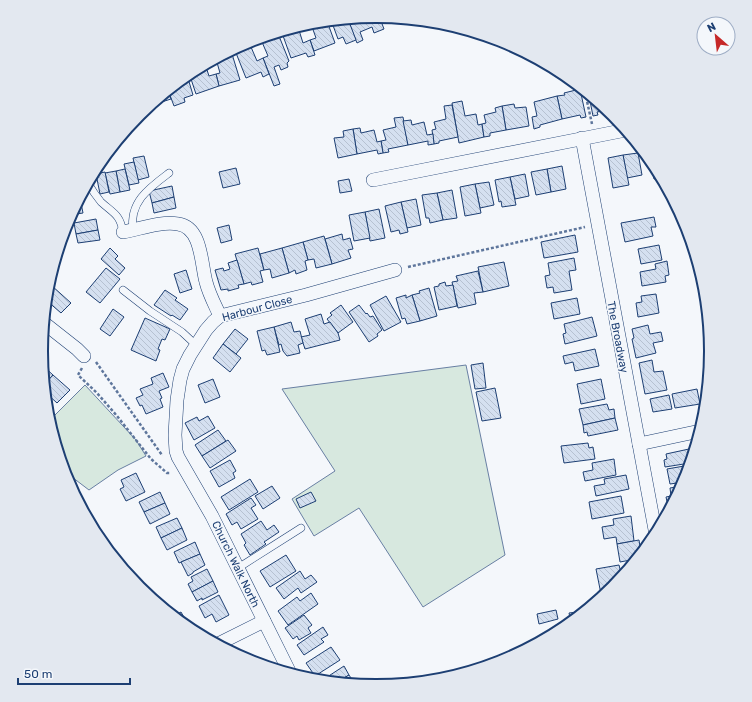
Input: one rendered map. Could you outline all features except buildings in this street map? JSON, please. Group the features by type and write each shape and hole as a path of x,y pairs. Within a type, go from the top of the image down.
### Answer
{"street":[{"path":"373,180 619,131"},
{"name":"The Broadway","path":"588,137 597,225 654,525"},
{"path":"128,231 165,224 178,224 187,228 194,234 197,241 206,284 220,316"},
{"name":"Harbour Close","path":"178,457 175,445 178,388 183,369 206,330 220,316 306,295 395,270"},
{"path":"49,328 80,352"},
{"path":"639,444 694,433"},
{"name":"Church Walk North","path":"178,457 185,472 212,516 287,667"},
{"path":"224,641 264,621"}],"lane":[{"path":"91,189 96,197 117,215 128,231 138,203 148,190 169,173"},
{"path":"123,290 150,311 182,332 196,345"},
{"path":"238,568 301,528"}],"path":[{"path":"585,99 588,137"},
{"path":"395,270 572,229 597,225"},
{"path":"80,352 96,362 112,383 127,408 162,455 178,457"},
{"path":"80,352 83,366 78,376 97,393 151,459 167,473 185,472"}],"shaded area":[{"path":"466,365 505,555 423,607 359,508 314,536 292,499 335,471 282,389"},
{"path":"85,385 136,440 146,456 118,470 89,490 73,477 65,456 54,416"}]}
